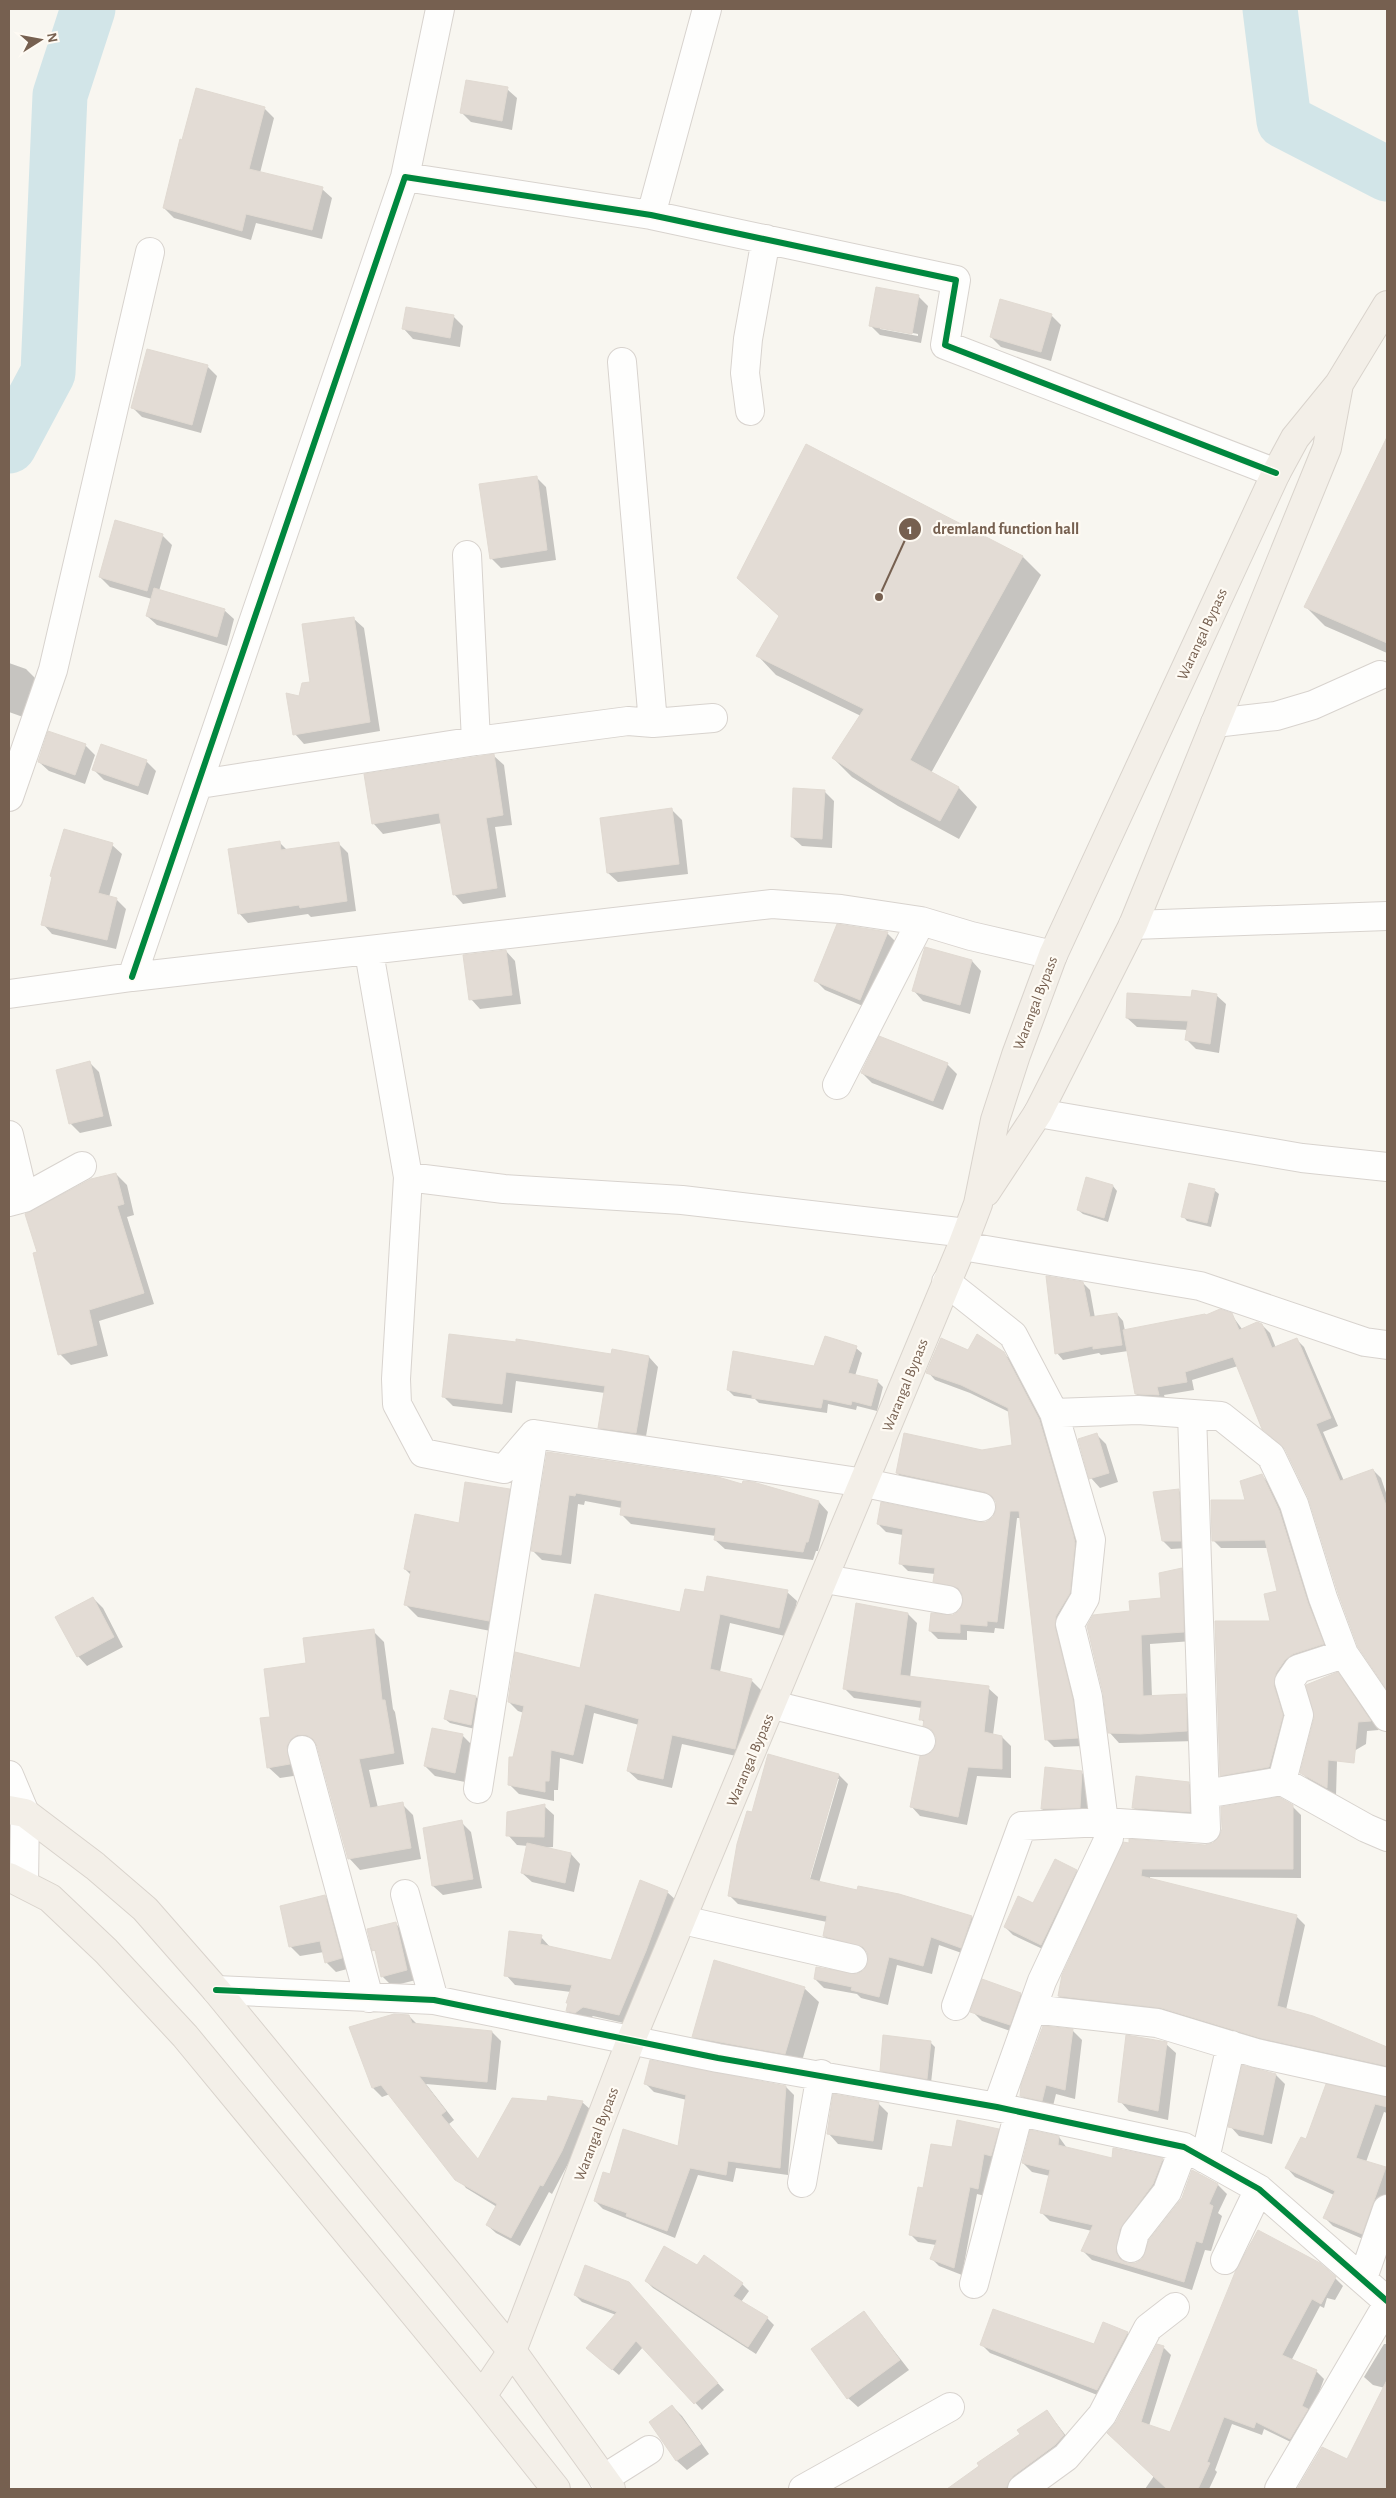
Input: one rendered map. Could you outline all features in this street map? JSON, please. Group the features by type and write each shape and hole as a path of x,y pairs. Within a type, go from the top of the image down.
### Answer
{"main road":[{"path":"978,1204 1038,1113 1133,925 1327,448 1339,384 1385,310"},
{"name":"Warangal Bypass","path":"482,2396 512,2351 632,2040 825,1580 978,1204 995,1120 1016,1055 1053,955 1276,473 1295,438 1339,384"},
{"path":"17,1811 96,1866 145,1909 216,1990 512,2351 607,2484"},
{"path":"16,1881 50,1898 106,1950 185,2036 482,2396 556,2489"}],"street":[{"path":"132,977 200,784 405,177 440,9"},
{"path":"651,215 707,9"},
{"path":"405,177 651,215 956,280 946,346 1276,473"},
{"path":"750,410 745,373 748,339 766,240"},
{"path":"9,797 54,670 150,252"},
{"path":"622,362 653,723"},
{"path":"467,555 476,741"},
{"path":"1215,723 1276,716 1313,705 1380,675"},
{"path":"200,784 476,741 628,721 653,723 714,718"},
{"path":"9,994 132,977 369,952 772,904 841,909 921,921 971,936 1053,955"},
{"path":"1133,925 1387,916"},
{"path":"837,1085 921,921"},
{"path":"369,952 408,1177 396,1378 397,1404 423,1454 504,1469 534,1434"},
{"path":"1038,1113 1302,1158 1387,1167"},
{"path":"9,1135 16,1200 82,1166"},
{"path":"408,1177 504,1189 682,1200 964,1239 1200,1286 1365,1342 1387,1345"},
{"path":"946,1282 1013,1335 1054,1413 1091,1540 1085,1598 1070,1624 1088,1697 1104,1822 1109,1838 1042,1981 1032,2009 1008,2110 974,2284"},
{"path":"1054,1413 1138,1410 1221,1416 1271,1456 1294,1504 1323,1598 1344,1654 1387,1717"},
{"path":"956,2006 1022,1826 1104,1822 1206,1829 1192,1414"},
{"path":"534,1434 865,1483 980,1508"},
{"path":"478,1789 534,1434"},
{"path":"825,1580 948,1600"},
{"path":"1282,1781 1299,1715 1289,1682 1298,1669 1344,1654"},
{"path":"773,1705 920,1741"},
{"path":"302,1750 368,1998"},
{"path":"9,1774 17,1811 16,1881"},
{"path":"1205,1794 1282,1781 1366,1828 1387,1837"},
{"path":"405,1894 434,2000"},
{"path":"683,1920 853,1959"},
{"path":"216,1990 434,2000 718,2058 821,2074 1008,2110 1195,2153 1259,2189 1363,2278 1387,2301"},
{"path":"1032,2009 1157,2023 1256,2053 1387,2082"},
{"path":"1131,2248 1135,2233 1195,2153 1231,2045"},
{"path":"802,2184 821,2074"},
{"path":"1224,2260 1259,2189"},
{"path":"1363,2278 1387,2209"},
{"path":"1279,2489 1387,2305"},
{"path":"1036,2485 1066,2456 1102,2415 1148,2328 1175,2307"},
{"path":"803,2489 950,2407"},
{"path":"607,2484 650,2450"}],"building":[{"path":"466,80 508,87 502,121 460,113"},
{"path":"196,88 265,107 249,169 323,187 312,230 246,214 242,231 163,208 180,139 182,140"},
{"path":"876,287 919,295 912,334 869,326"},
{"path":"1000,299 1052,314 1041,352 990,337"},
{"path":"406,307 454,315 450,338 402,329"},
{"path":"147,349 208,365 192,425 131,408"},
{"path":"1387,437 1387,643 1304,607"},
{"path":"806,444 1023,556 910,760 959,787 940,821 878,788 832,758 864,709 756,656 779,616 737,578"},
{"path":"537,476 547,550 490,559 479,484"},
{"path":"115,520 163,534 147,591 99,577"},
{"path":"154,588 225,609 217,637 146,616"},
{"path":"354,617 370,722 293,735 286,693 299,696 302,683 310,682 302,624"},
{"path":"48,731 86,744 75,775 38,762"},
{"path":"101,744 147,760 138,786 92,770"},
{"path":"494,754 503,815 486,818 497,888 453,895 439,813 372,824 364,774"},
{"path":"793,788 825,790 822,839 791,837"},
{"path":"672,808 679,864 607,873 600,818"},
{"path":"64,829 113,843 98,893 117,898 107,940 41,925 52,877 50,876"},
{"path":"280,841 281,850 339,842 347,901 300,908 299,905 238,914 228,849"},
{"path":"837,924 888,932 860,1000 814,981"},
{"path":"925,947 972,960 960,1005 912,991"},
{"path":"506,950 512,995 469,1000 463,955"},
{"path":"1192,990 1217,994 1210,1044 1185,1040 1188,1021 1126,1018 1127,993 1191,997"},
{"path":"879,1036 948,1063 933,1101 861,1073"},
{"path":"90,1061 103,1116 69,1124 56,1070"},
{"path":"116,1173 124,1204 117,1206 144,1293 89,1310 97,1345 58,1355 33,1253 37,1252 25,1214 91,1179"},
{"path":"1086,1177 1113,1185 1104,1218 1077,1210"},
{"path":"1189,1183 1215,1189 1207,1223 1181,1217"},
{"path":"1046,1276 1083,1282 1090,1317 1117,1313 1122,1345 1093,1349 1093,1346 1055,1354"},
{"path":"1220,1309 1232,1313 1239,1330 1257,1322 1262,1324 1272,1348 1297,1338 1331,1418 1316,1424 1340,1481 1373,1469 1387,1508 1387,1690 1358,1647 1338,1593 1308,1497 1285,1449 1262,1429 1233,1357 1185,1372 1187,1382 1157,1387 1159,1395 1135,1394 1123,1330 1206,1315"},
{"path":"449,1334 516,1342 516,1339 611,1354 612,1349 649,1356 636,1433 598,1428 605,1386 506,1372 502,1404 442,1397"},
{"path":"977,1334 1004,1352 1039,1419 1073,1534 1075,1543 1070,1593 1056,1616 1055,1627 1073,1700 1078,1738 1045,1740 1019,1511 1010,1511 997,1622 987,1621 987,1626 960,1624 960,1633 929,1631 931,1613 953,1615 960,1610 963,1602 962,1594 958,1588 933,1582 935,1568 899,1564 903,1529 877,1524 881,1502 978,1522 986,1522 993,1517 996,1510 996,1502 992,1496 985,1492 896,1473 904,1433 982,1450 1012,1445 1008,1408 961,1385 926,1373 941,1338 968,1350"},
{"path":"825,1336 857,1346 848,1373 878,1380 871,1406 852,1401 851,1405 823,1399 821,1408 752,1398 752,1395 727,1390 733,1351 814,1366"},
{"path":"1097,1433 1109,1473 1089,1479 1078,1439"},
{"path":"547,1452 718,1477 742,1484 743,1481 753,1482 819,1501 808,1542 806,1542 803,1552 714,1540 716,1528 620,1515 622,1501 576,1493 575,1496 569,1495 561,1555 531,1551"},
{"path":"1262,1474 1279,1510 1308,1603 1324,1644 1293,1654 1285,1660 1276,1673 1274,1686 1283,1715 1269,1767 1220,1776 1215,1621 1270,1621 1264,1594 1277,1591 1265,1540 1212,1541 1211,1500 1245,1500 1240,1481"},
{"path":"465,1482 510,1489 489,1621 404,1605 411,1571 404,1569 415,1514 459,1523"},
{"path":"1179,1489 1181,1541 1162,1541 1153,1492"},
{"path":"1182,1568 1184,1632 1141,1635 1143,1696 1186,1694 1187,1731 1140,1734 1108,1733 1103,1693 1087,1626 1093,1615 1130,1611 1129,1601 1161,1598 1159,1573"},
{"path":"707,1576 788,1590 779,1628 720,1614 710,1669 752,1679 735,1749 672,1735 663,1779 627,1771 639,1719 585,1704 573,1755 551,1750 549,1781 545,1781 545,1792 508,1785 509,1757 513,1757 524,1706 508,1702 515,1652 580,1668 595,1594 680,1612 685,1589 704,1592"},
{"path":"93,1597 114,1637 77,1657 55,1617"},
{"path":"856,1603 908,1613 900,1675 989,1686 984,1732 1002,1736 1002,1769 968,1767 958,1817 910,1807 920,1756 932,1752 936,1744 936,1737 932,1730 923,1726 924,1720 919,1720 922,1701 843,1689"},
{"path":"374,1629 382,1700 385,1700 394,1753 359,1759 370,1808 403,1802 411,1848 348,1859 317,1746 313,1739 306,1735 297,1735 291,1739 287,1746 290,1764 267,1768 260,1718 270,1717 264,1669 306,1663 303,1638"},
{"path":"1338,1672 1371,1721 1358,1722 1354,1763 1328,1760 1327,1788 1300,1773 1314,1718 1306,1685"},
{"path":"450,1690 476,1696 471,1725 444,1719"},
{"path":"432,1728 463,1734 455,1773 424,1766"},
{"path":"768,1754 839,1774 809,1879 857,1890 858,1886 899,1894 972,1916 961,1948 931,1937 923,1966 889,1957 879,1997 851,1990 852,1987 814,1979 816,1967 857,1974 864,1970 868,1962 868,1954 863,1947 823,1936 827,1916 728,1896 737,1844 747,1811 752,1812"},
{"path":"1045,1767 1082,1771 1080,1808 1041,1809"},
{"path":"1136,1776 1189,1782 1190,1812 1132,1808"},
{"path":"1279,1797 1293,1805 1293,1869 1142,1869 1141,1876 1297,1915 1277,2006 1313,2016 1387,2047 1387,2066 1260,2038 1161,2008 1058,1996 1062,1975 1123,1842 1129,1843 1129,1839 1205,1845 1213,1843 1219,1837 1222,1829 1221,1807"},
{"path":"545,1804 544,1837 506,1836 507,1812"},
{"path":"462,1820 473,1879 432,1886 423,1828"},
{"path":"527,1843 571,1853 565,1883 521,1873"},
{"path":"1055,1859 1077,1870 1041,1945 1004,1927 1018,1896 1033,1903"},
{"path":"640,1880 668,1891 646,1951 619,2015 583,2007 575,2013 566,2011 568,2003 566,2003 572,1985 504,1976 509,1931 542,1935 540,1944 611,1960"},
{"path":"325,1895 342,1958 325,1963 320,1941 289,1947 280,1906"},
{"path":"396,1922 407,1970 381,1977 375,1950 372,1951 367,1929"},
{"path":"714,1960 805,1987 785,2054 692,2037"},
{"path":"982,1979 1021,1993 1010,2025 970,2012"},
{"path":"394,2014 409,2015 412,2023 492,2031 487,2082 419,2076 446,2111 441,2115 478,2159 512,2098 547,2101 548,2096 583,2101 562,2151 543,2186 540,2185 511,2238 486,2225 497,2204 455,2180 381,2085 372,2088 349,2027"},
{"path":"1043,2026 1073,2029 1065,2090 1046,2085 1042,2101 1020,2096 1021,2085"},
{"path":"883,2035 931,2041 927,2079 880,2071"},
{"path":"1126,2035 1167,2042 1158,2111 1118,2102"},
{"path":"650,2060 786,2086 780,2168 728,2161 726,2175 690,2168 667,2231 626,2216 627,2213 594,2201 603,2172 610,2174 623,2129 678,2146 686,2095 644,2084"},
{"path":"1242,2065 1276,2074 1263,2135 1228,2127"},
{"path":"1326,2084 1387,2097 1387,2107 1375,2104 1356,2158 1386,2167 1362,2234 1323,2218 1335,2191 1285,2168 1301,2137 1306,2139"},
{"path":"833,2094 879,2102 873,2141 827,2134"},
{"path":"957,2120 999,2129 991,2156 984,2154 978,2189 970,2187 954,2268 930,2259 937,2240 909,2235 918,2187 923,2188 931,2144 952,2147"},
{"path":"1030,2130 1059,2136 1058,2145 1112,2158 1113,2148 1163,2158 1153,2184 1120,2229 1116,2252 1120,2259 1127,2263 1136,2263 1142,2259 1149,2240 1182,2198 1192,2170 1218,2184 1209,2204 1213,2206 1202,2243 1196,2241 1184,2282 1081,2251 1093,2225 1040,2213 1050,2170 1022,2163"},
{"path":"1258,2230 1320,2263 1336,2277 1321,2304 1312,2299 1282,2355 1317,2370 1302,2406 1308,2409 1290,2439 1256,2422 1254,2428 1224,2417 1207,2462 1210,2463 1198,2489 1167,2489 1107,2433 1116,2422 1157,2344 1164,2346 1141,2422 1170,2432 1236,2270"},
{"path":"664,2246 697,2265 704,2255 743,2283 733,2296 768,2317 748,2347 645,2281"},
{"path":"585,2265 629,2282 718,2383 694,2404 636,2341 612,2370 586,2348 617,2312 574,2295"},
{"path":"993,2309 1094,2344 1103,2322 1128,2332 1097,2390 980,2345"},
{"path":"864,2311 900,2360 847,2399 811,2349"},
{"path":"1387,2380 1387,2489 1297,2489 1322,2447 1347,2459"},
{"path":"672,2405 701,2444 676,2461 649,2422"},
{"path":"1047,2410 1064,2435 1055,2445 1013,2476 1007,2487 1003,2489 947,2489 979,2466 977,2463 1020,2434 1017,2430"}],"waterway":[{"path":"9,446 48,373 60,95 88,9"},
{"path":"1270,9 1284,121 1387,174"}],"cycle path":[{"path":"132,977 405,177 651,215 956,280 945,345 1276,473"},
{"path":"216,1990 434,2000 718,2058 997,2107 1184,2147 1259,2189 1387,2301"}],"place":[{"name":"dremland function hall","path":"879,597"}]}
